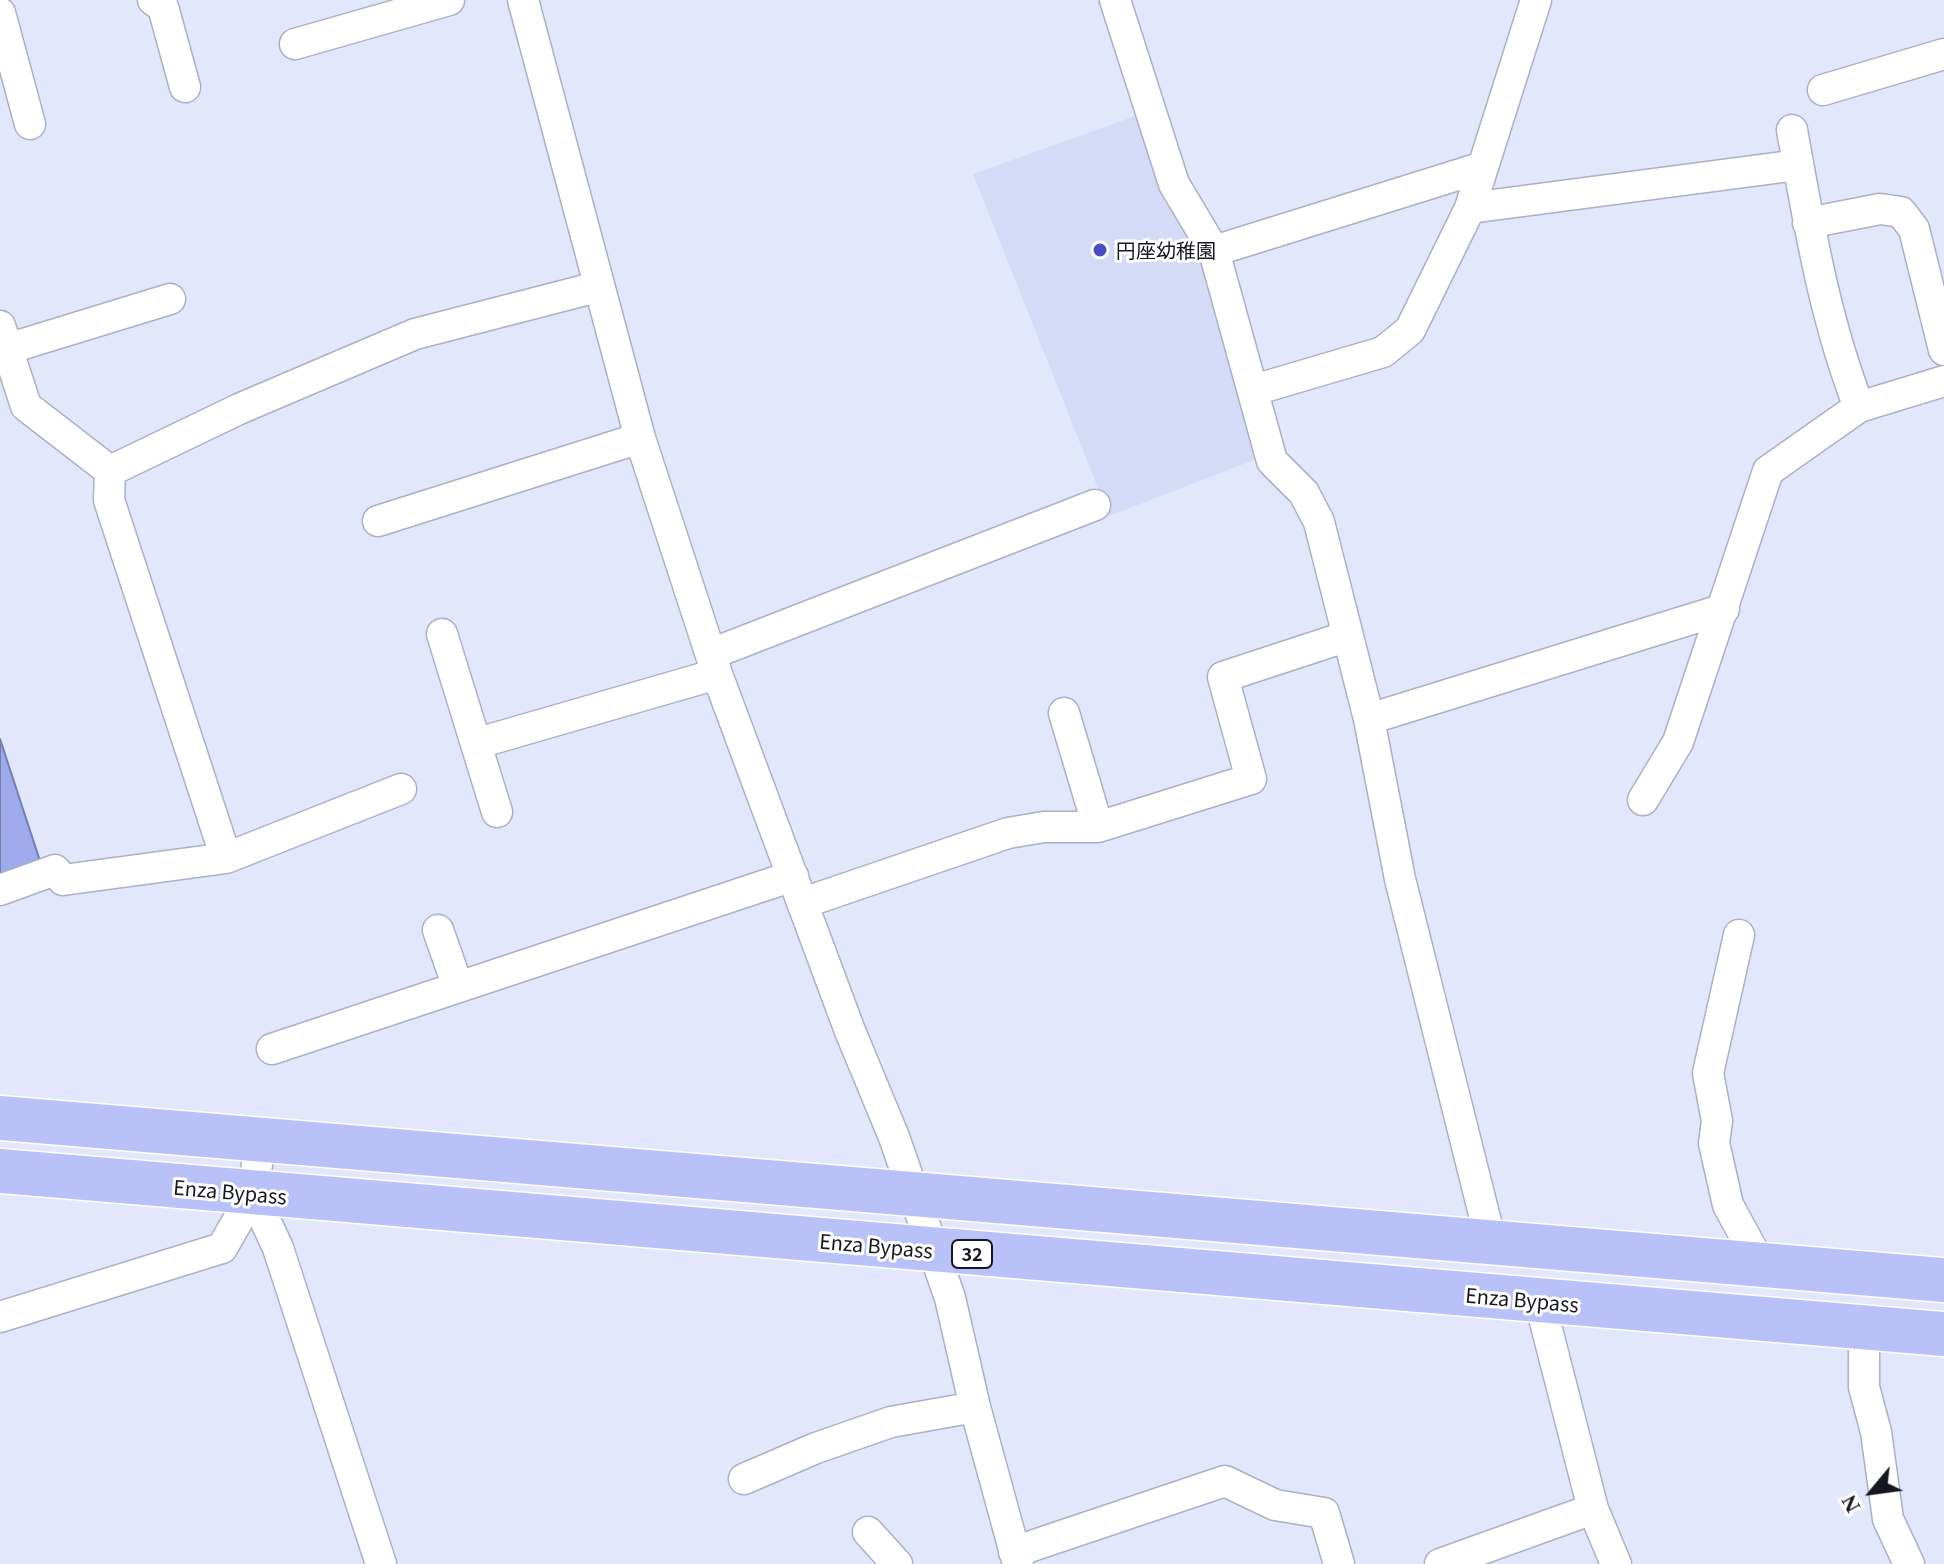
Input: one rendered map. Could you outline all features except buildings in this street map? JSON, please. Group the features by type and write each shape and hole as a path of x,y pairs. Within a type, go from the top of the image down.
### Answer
{"highway":[{"path":"0,1118 1944,1280"},
{"name":"Enza Bypass","path":"0,1171 1944,1334"}],"street":[{"path":"153,0 163,7 185,87"},
{"path":"295,44 449,0"},
{"path":"523,0 597,287 640,438 714,664 915,1196 950,1298 975,1407 1016,1558 1225,1481 1275,1505 1324,1513 1339,1564"},
{"path":"1115,0 1174,184 1214,251 1272,461 1304,493 1319,522 1369,719 1400,879 1491,1242"},
{"path":"1254,390 1383,352 1410,330 1470,208 1536,0"},
{"path":"0,13 30,124"},
{"path":"1823,90 1944,54"},
{"path":"1792,130 1808,223 1836,348 1859,407"},
{"path":"1470,208 1798,165"},
{"path":"1214,251 1483,167"},
{"path":"1808,223 1880,209 1901,212 1914,229 1944,350"},
{"path":"110,471 239,409 415,334 597,287"},
{"path":"110,471 26,406 4,337 170,299"},
{"path":"1643,800 1678,742 1768,471 1859,407 1944,381"},
{"path":"378,521 640,438"},
{"path":"110,471 109,500 226,858"},
{"path":"478,743 714,664 1095,505"},
{"path":"1369,719 1724,609"},
{"path":"442,634 497,812"},
{"path":"272,1049 458,987 798,890 1008,833 1044,827 1098,827 1251,779 1223,677 1348,636"},
{"path":"1064,713 1098,827"},
{"path":"0,890 55,870 63,880 226,858 401,789"},
{"path":"438,930 458,987"},
{"path":"1739,935 1708,1073 1717,1121 1714,1143 1728,1205 1760,1264"},
{"path":"0,1317 222,1248 253,1194 260,1142"},
{"path":"253,1194 278,1248 381,1564"},
{"path":"1540,1302 1593,1509 1616,1564"},
{"path":"1864,1328 1864,1387 1876,1432 1888,1519 1909,1564"},
{"path":"744,1479 891,1422 975,1407"},
{"path":"1440,1564 1593,1509"},
{"path":"868,1532 897,1564"}],"shaded area":[{"path":"1141,114 1169,207 1207,256 1259,458 1109,516 973,174"}],"water":[{"path":"0,739 41,864 0,879"}],"place":[{"name":"円座幼稚園","path":"1100,250"}]}
